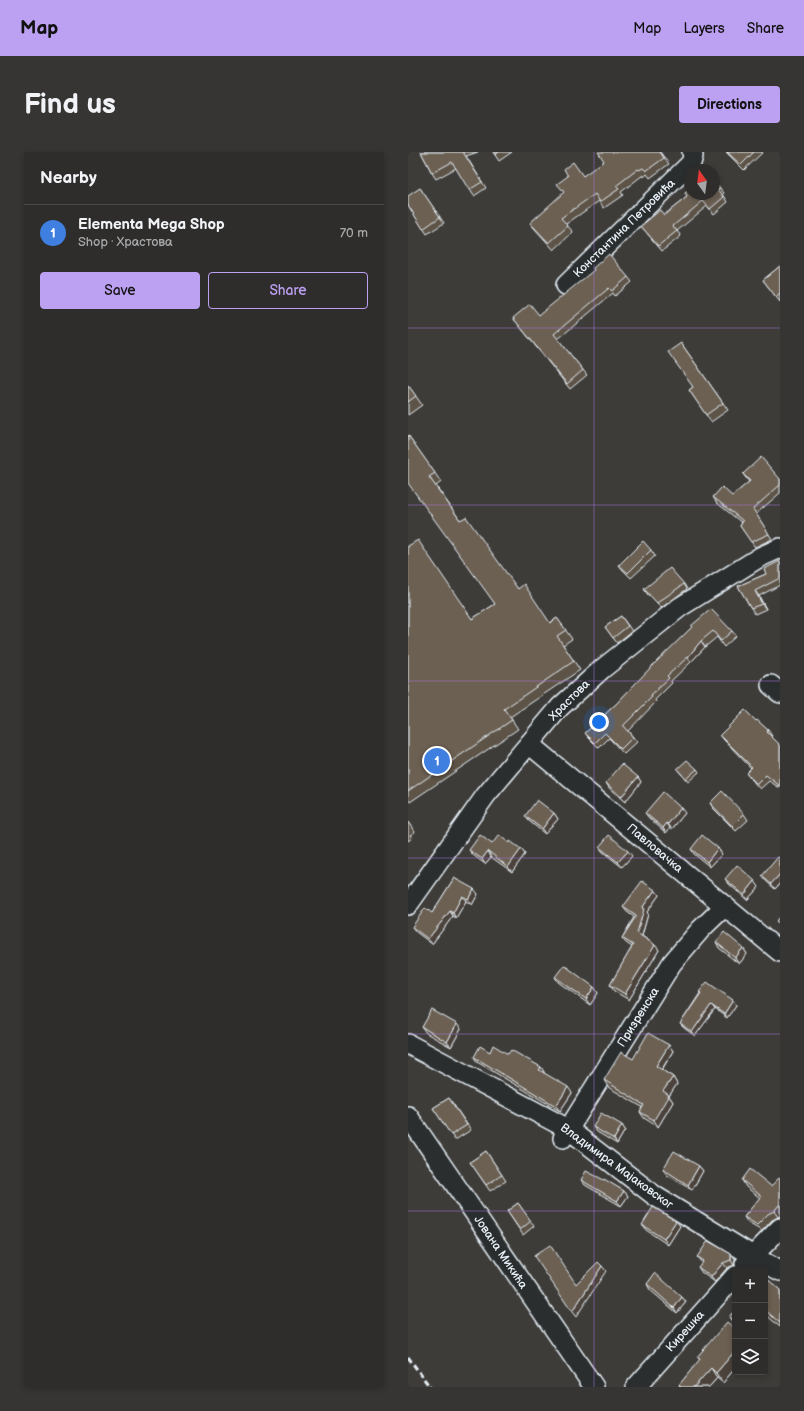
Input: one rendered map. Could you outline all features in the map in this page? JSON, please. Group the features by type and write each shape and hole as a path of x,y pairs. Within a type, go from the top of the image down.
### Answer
{"street":[{"name":"Константина Петровића","path":"566,285 691,163 693,156 692,152"},
{"name":"Храстова","path":"408,905 486,795 560,707 602,669 680,607 760,557 780,548"},
{"name":"Павловачка","path":"529,744 780,952"},
{"name":"Призренска","path":"566,1134 672,963 725,906"},
{"name":"Владимира Мајаковског","path":"408,1044 566,1134 655,1196 780,1271"},
{"name":"Јована Микића","path":"408,1116 594,1387"},
{"path":"743,1267 780,1228"},
{"name":"Кирешка","path":"636,1387 732,1279"}],"building":[{"path":"421,152 463,152 482,182 469,190 452,162 432,173"},
{"path":"598,152 660,152 664,158 646,171 643,168 638,169 616,186 619,189 600,202 595,194 561,218 568,226 549,243 530,223 564,192 557,184 568,176 564,169 573,162 583,176 604,161"},
{"path":"727,152 754,152 741,165"},
{"path":"420,188 440,217 423,229 408,205 408,196"},
{"path":"720,192 724,197 710,209 703,201 673,226 677,231 658,246 641,226 660,210 664,215 684,199 720,200"},
{"path":"609,254 628,277 612,291 609,288 554,334 583,370 567,384 513,318 530,304 539,315 594,270 593,268"},
{"path":"780,266 780,293 776,297 763,280"},
{"path":"681,343 723,403 706,415 689,390 693,387 668,352"},
{"path":"408,385 416,396 408,402"},
{"path":"408,435 435,473 429,477 460,520 466,517 518,589 524,584 550,623 557,618 566,630 557,636 574,661 504,709 512,720 408,791 408,546 418,540 472,619 495,604 408,483"},
{"path":"761,457 780,479 780,485 753,509 769,534 751,542 740,526 743,521 713,497 722,487 732,496 750,481 743,474"},
{"path":"643,541 651,550 628,573 619,565"},
{"path":"780,561 780,578 755,591 762,604 751,608 738,586 766,574 764,569"},
{"path":"670,568 684,584 657,603 644,589"},
{"path":"711,609 732,631 721,641 713,631 701,641 688,657 667,676 669,678 651,695 652,697 623,726 633,737 621,749 605,733 595,743 585,733 616,704 692,627 691,626"},
{"path":"621,616 628,626 613,638 605,627"},
{"path":"745,710 768,730 767,732 780,745 780,786 766,775 757,784 746,773 752,767 720,735"},
{"path":"687,760 697,769 686,779 677,769"},
{"path":"622,764 638,777 621,797 606,783"},
{"path":"722,791 744,814 732,826 710,803"},
{"path":"663,792 681,808 663,828 645,813"},
{"path":"537,800 554,813 542,829 525,816"},
{"path":"480,835 492,844 499,835 509,843 510,841 521,849 508,867 488,851 482,859 469,850"},
{"path":"609,835 628,851 618,862 599,847"},
{"path":"702,835 718,848 707,862 691,849"},
{"path":"778,857 780,858 780,874 771,884 762,876"},
{"path":"737,865 755,881 744,895 725,879"},
{"path":"454,878 474,889 468,899 462,896 453,913 450,911 428,939 412,927 425,908 432,913"},
{"path":"642,881 655,890 642,908 644,909 637,933 655,945 625,994 610,985 633,945 622,938 636,916 623,907"},
{"path":"780,916 780,925 776,921"},
{"path":"724,932 743,948 735,958 716,942"},
{"path":"564,965 594,987 586,999 555,977"},
{"path":"707,982 733,1000 724,1014 711,1005 692,1032 680,1024 701,993 699,992"},
{"path":"432,1010 457,1024 447,1042 422,1027"},
{"path":"648,1033 669,1045 656,1066 673,1077 663,1091 669,1095 654,1120 640,1112 644,1105 604,1080 621,1052 633,1059"},
{"path":"493,1045 508,1054 511,1050 541,1067 539,1070 568,1087 556,1106 474,1057 480,1046 490,1052"},
{"path":"449,1098 467,1125 451,1135 433,1108"},
{"path":"601,1113 622,1125 614,1139 593,1127"},
{"path":"486,1151 502,1175 486,1185 470,1162"},
{"path":"674,1151 699,1166 688,1185 663,1169"},
{"path":"750,1169 771,1186 780,1177 780,1204 757,1225 744,1217 761,1196 742,1180"},
{"path":"586,1171 604,1179 624,1191 617,1201 581,1180"},
{"path":"518,1203 531,1221 520,1230 507,1211"},
{"path":"653,1207 676,1221 664,1239 642,1225"},
{"path":"708,1241 731,1254 731,1260 723,1263 711,1277 698,1267 703,1261 697,1257"},
{"path":"550,1245 576,1284 598,1262 602,1266 572,1312 534,1256"},
{"path":"655,1273 682,1297 674,1308 647,1284"},
{"path":"768,1280 780,1290 780,1323 768,1313"},
{"path":"727,1322 732,1326 732,1354 716,1373 711,1368 694,1387 681,1387 679,1385 700,1359 697,1357"}],"railway":[{"path":"408,1357 430,1387"}],"place":[{"name":"Elementa Mega Shop","path":"437,761"}]}
